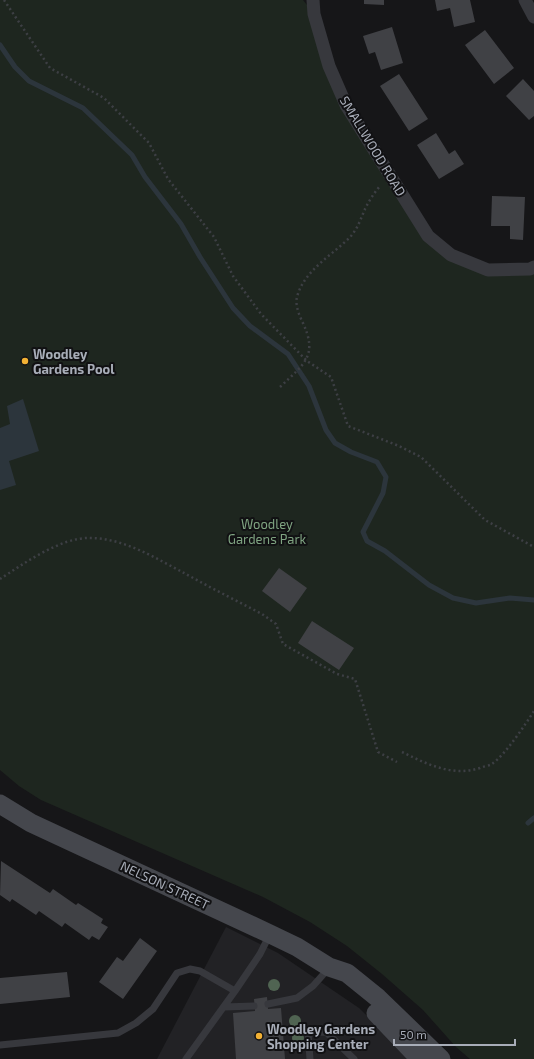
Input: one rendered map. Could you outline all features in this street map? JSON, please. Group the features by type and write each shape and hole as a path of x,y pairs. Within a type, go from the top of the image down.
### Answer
{"street":[{"name":"SMALLWOOD ROAD","path":"313,0 314,14 329,66 346,105 428,236 451,255 488,270 530,269 534,267"},
{"path":"525,0 534,17"},
{"name":"NELSON STREET","path":"0,804 31,823 297,947 329,967 347,973 378,998 441,1059"},
{"name":"NELSON STREET","path":"329,967 342,983 371,1009 420,1059"}],"lane":[{"path":"186,1059 260,954 270,934"},
{"path":"268,1004 297,998 314,986 329,967"},
{"path":"0,1046 118,1033 136,1024 153,1009 177,973 190,969 200,972 235,991"},
{"path":"224,1007 254,1006"},
{"path":"310,1059 308,1033 326,1032 354,1059"}],"path":[{"path":"4,0 50,68 104,98 149,143 168,180 214,237 238,282 261,314 307,361 331,377 348,426 399,446 421,457 485,520 534,547"},
{"path":"280,387 307,361 310,350 308,333 299,315 297,298 305,280 351,236 359,225 380,185 392,179"},
{"path":"0,579 35,556 62,544 90,538 116,542 145,553 262,614 276,624 283,644 337,674 355,679 378,752 397,762"},
{"path":"402,752 427,764 451,771 473,770 492,764 515,739 534,711"}],"shaded area":[{"path":"23,399 39,451 9,461 16,485 0,490 0,428 10,424 7,406"},
{"path":"226,927 278,953 359,1008 411,1059 157,1059"}],"green space":[{"name":"Woodley Gardens Park","path":"0,0 303,0 314,14 329,66 428,236 488,270 534,267 534,1059 470,1059 456,1047 423,1010 382,974 347,946 310,922 263,897 41,800 19,786 0,770"}],"building":[{"path":"364,0 384,0 384,5 364,4"},
{"path":"435,0 470,0 475,22 454,27 450,8 437,11"},
{"path":"392,27 403,63 381,70 375,52 369,54 363,36"},
{"path":"485,30 514,68 494,84 465,45"},
{"path":"399,74 428,119 409,131 380,86"},
{"path":"523,79 534,91 534,116 529,120 506,96"},
{"path":"436,133 449,154 455,150 464,164 439,179 417,145"},
{"path":"492,196 525,197 523,240 510,239 510,226 491,226"},
{"path":"279,568 307,588 290,612 262,591"},
{"path":"312,621 354,648 339,670 298,643"},
{"path":"1,861 50,893 53,889 76,905 78,903 103,919 101,923 108,927 99,940 92,936 89,940 65,923 62,927 39,911 36,915 12,899 10,902 0,895"},
{"path":"140,938 157,951 123,999 99,982 117,957 123,961"},
{"path":"67,972 70,997 0,1004 0,978"},
{"name":"Woodley Gardens Shopping Center","path":"267,997 268,1009 281,1008 285,1059 236,1059 233,1013 255,1011 254,999"}],"waterway":[{"path":"0,45 15,67 29,81 83,108 132,155 145,177 181,224 200,257 233,308 250,326 288,354 309,386 326,430 335,443 351,452 377,462 386,477 383,493 363,532 367,541 385,551 429,585 453,598 476,603 510,598 534,600"},
{"path":"528,823 534,818"}],"place":[{"name":"Woodley Gardens Pool","path":"25,361"},
{"name":"Woodley Gardens Shopping Center","path":"259,1036"}]}
